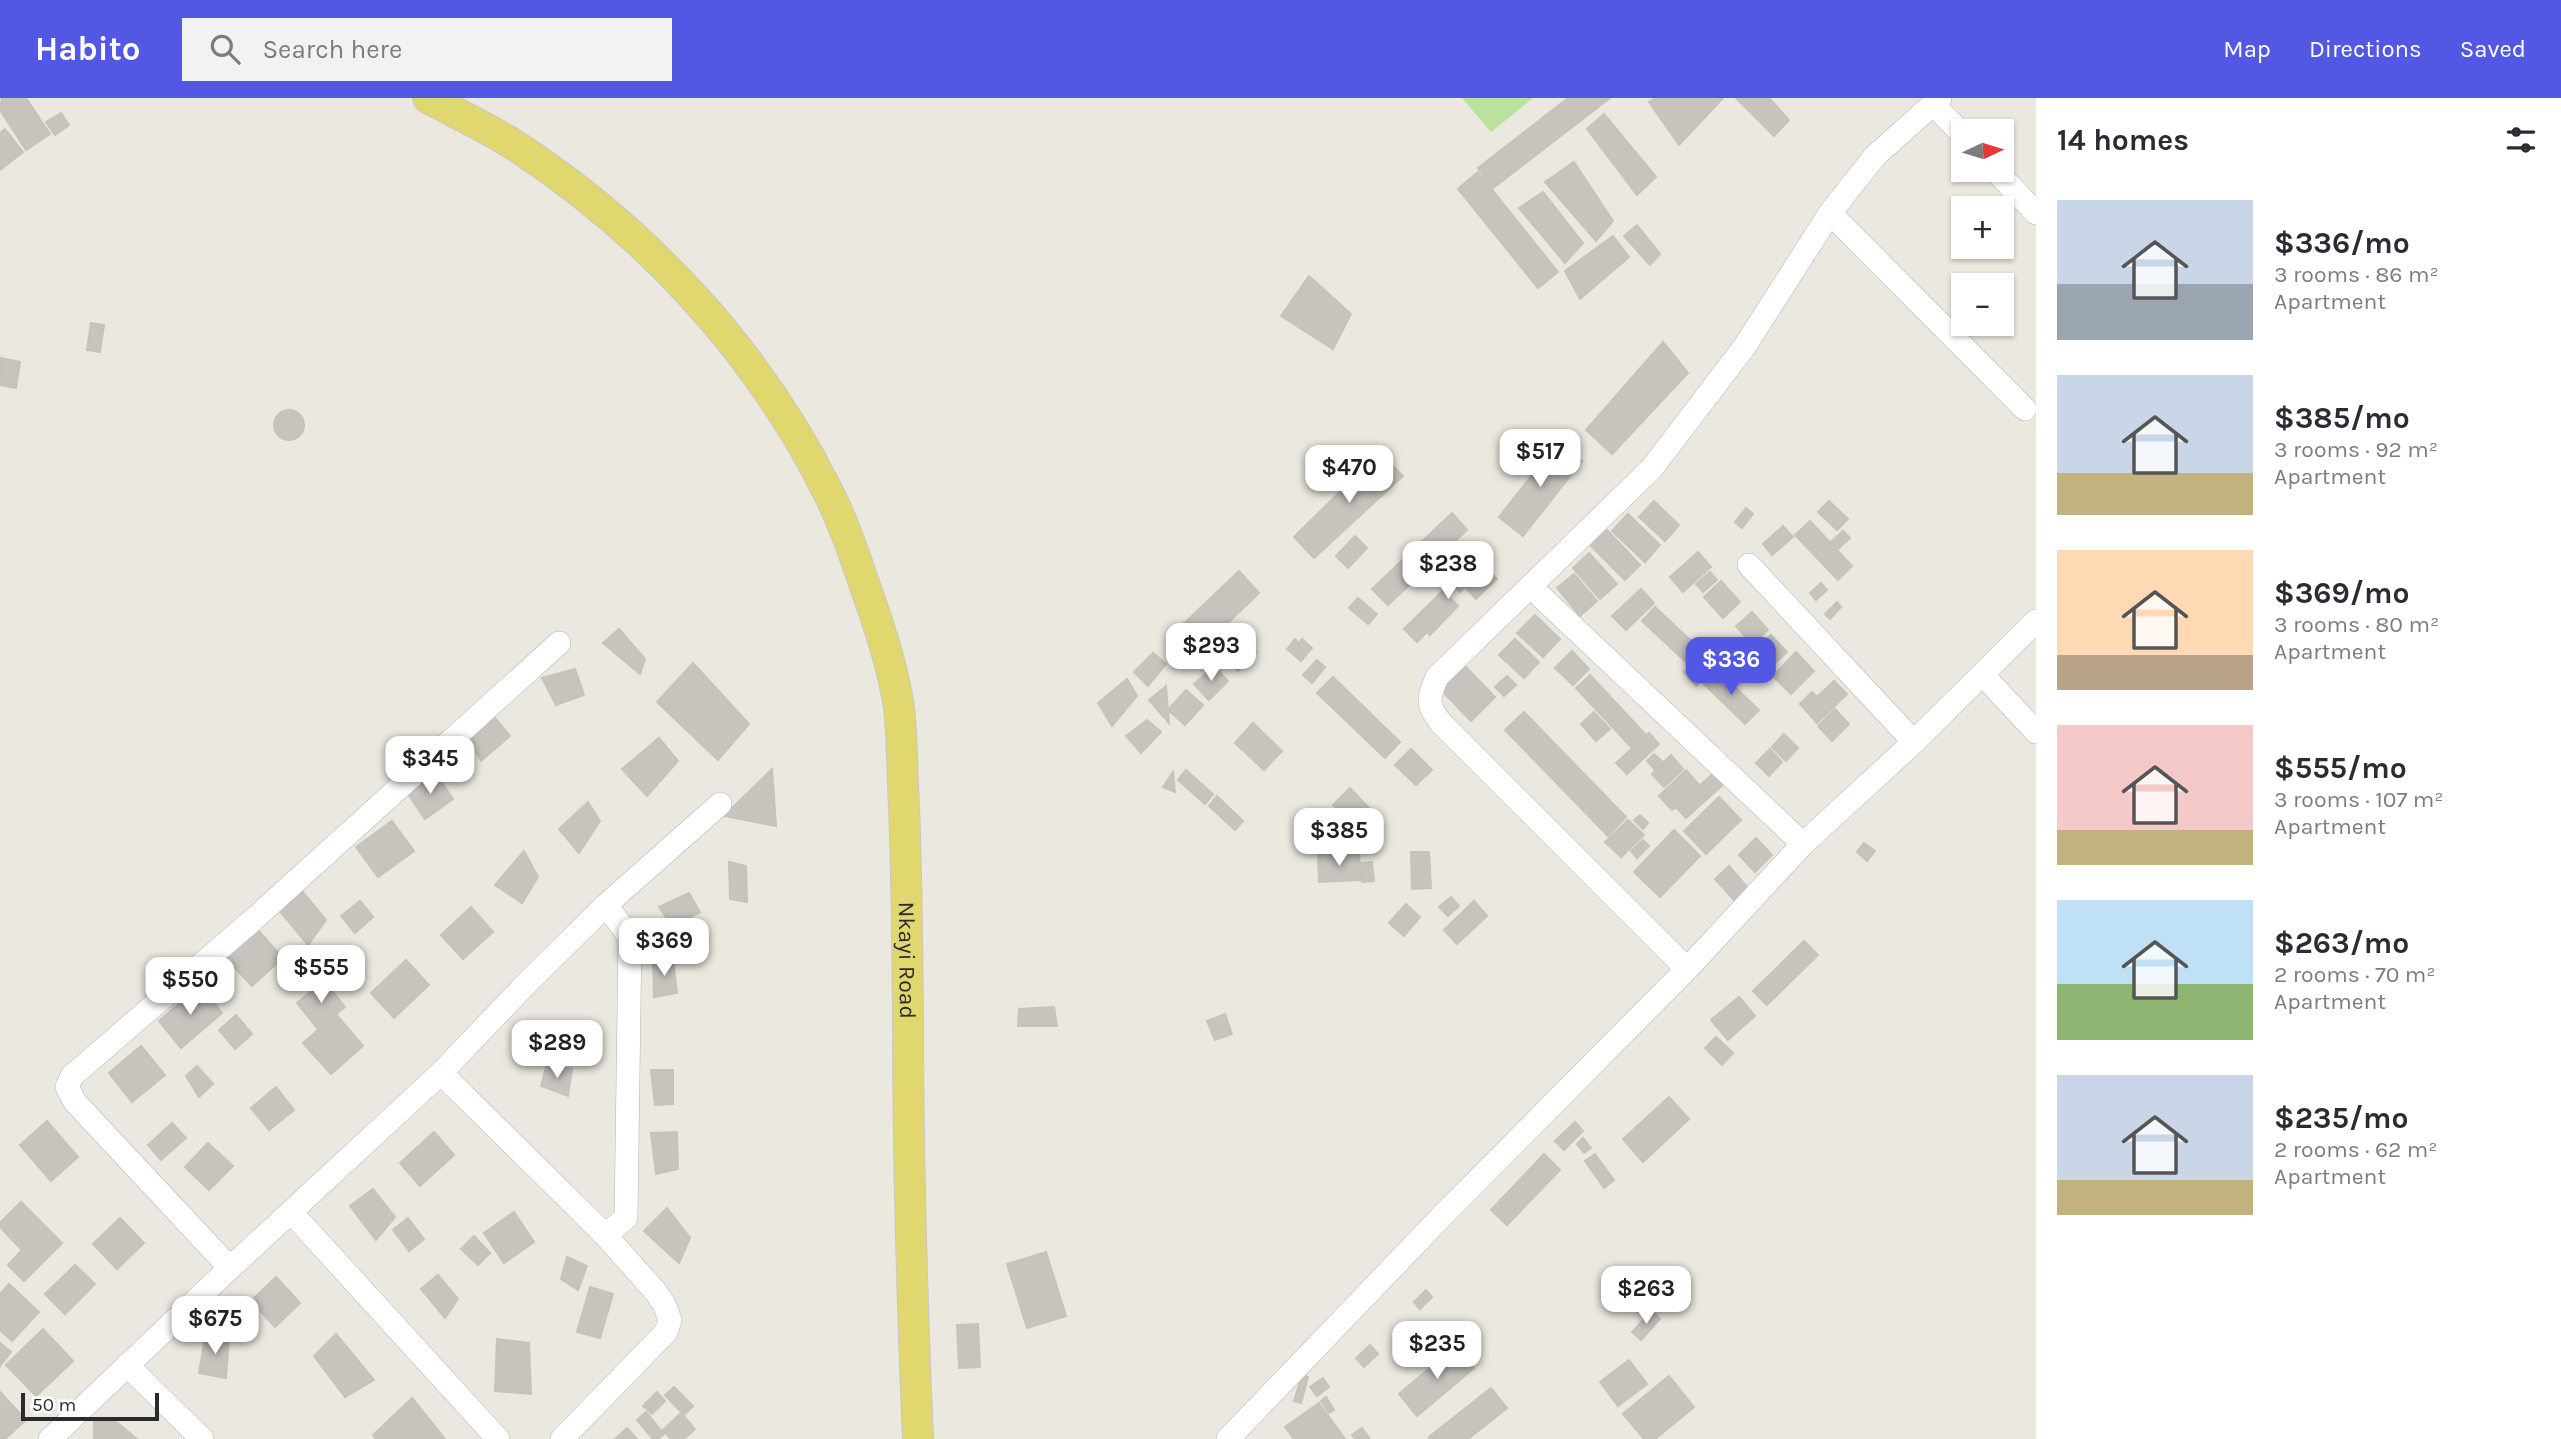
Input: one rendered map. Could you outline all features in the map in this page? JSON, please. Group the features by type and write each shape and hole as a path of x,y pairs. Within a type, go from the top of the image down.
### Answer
{"main road":[{"name":"Nkayi Road","path":"428,98 513,144 576,188 618,222 677,277 742,356 793,428 829,492 853,551 881,630 899,708 907,858 909,1108 918,1439"}],"street":[{"path":"1687,969 1441,723 1430,709 1429,698 1437,677 1652,468 1745,346 1830,213 1875,156 1937,101 1951,119"},
{"path":"2006,182 2036,213"},
{"path":"1830,213 2025,409"},
{"path":"1749,565 1914,742"},
{"path":"1531,587 1803,844"},
{"path":"1228,1439 1443,1215 1687,969 1803,844 1914,742 2036,621"},
{"path":"230,1268 75,1102 67,1087 72,1076 254,919 559,643"},
{"path":"1983,675 2036,732"},
{"path":"50,1439 127,1364 442,1073 606,905 720,804"},
{"path":"606,905 630,937 626,1218 606,1235"},
{"path":"442,1073 606,1235 655,1291 670,1320 666,1332 562,1439"},
{"path":"291,1212 498,1439"},
{"path":"127,1364 202,1439"}],"green space":[{"path":"1462,98 1533,98 1491,132"}],"building":[{"path":"2,98 26,98 50,134 26,150 0,110"},
{"path":"1568,98 1610,98 1493,188 1478,168"},
{"path":"1655,98 1723,98 1679,145 1649,102"},
{"path":"1736,98 1769,98 1789,120 1774,136"},
{"path":"61,113 69,125 55,135 46,122"},
{"path":"1604,114 1656,177 1637,195 1587,129"},
{"path":"5,129 23,152 0,170 0,133"},
{"path":"1574,162 1613,221 1596,241 1545,182"},
{"path":"1478,172 1558,272 1538,288 1458,189"},
{"path":"1543,192 1583,243 1565,263 1519,208"},
{"path":"1637,225 1660,254 1650,265 1624,236"},
{"path":"1613,236 1629,257 1580,299 1565,271"},
{"path":"1309,276 1351,314 1333,349 1281,316"},
{"path":"91,323 104,325 100,352 87,350"},
{"path":"1663,342 1688,373 1612,454 1586,430"},
{"path":"1,358 20,362 16,388 0,385"},
{"path":"289,410 300,414 304,425 300,436 289,440 278,436 274,425 278,414"},
{"path":"1558,442 1582,461 1523,536 1499,517"},
{"path":"1379,453 1403,476 1314,558 1294,537"},
{"path":"1654,501 1679,525 1665,541 1639,517"},
{"path":"1829,501 1848,519 1837,530 1818,512"},
{"path":"1746,508 1753,514 1742,528 1735,522"},
{"path":"1452,513 1467,530 1388,605 1372,589"},
{"path":"1628,514 1660,545 1645,562 1612,531"},
{"path":"1810,521 1852,566 1838,580 1795,535"},
{"path":"1783,526 1793,537 1772,555 1763,544"},
{"path":"1607,530 1640,565 1625,580 1591,546"},
{"path":"1843,531 1850,538 1838,549 1831,542"},
{"path":"1355,536 1367,548 1348,568 1336,556"},
{"path":"1698,552 1711,567 1683,592 1670,577"},
{"path":"1589,553 1617,584 1600,599 1573,568"},
{"path":"1476,558 1497,579 1485,590 1474,578 1460,592 1456,588 1448,596 1458,606 1430,635 1427,632 1417,642 1404,629"},
{"path":"1239,571 1259,593 1196,654 1175,632"},
{"path":"1710,572 1717,580 1703,592 1696,584"},
{"path":"1574,574 1597,601 1580,616 1557,588"},
{"path":"1474,580 1484,591 1476,599 1466,588"},
{"path":"1721,581 1740,602 1723,618 1704,597"},
{"path":"1821,583 1827,590 1816,600 1810,593"},
{"path":"1641,589 1654,603 1626,630 1612,616"},
{"path":"1358,598 1377,614 1368,624 1349,608"},
{"path":"1837,602 1841,607 1830,619 1825,614"},
{"path":"1655,607 1701,650 1688,664 1642,621"},
{"path":"1752,612 1768,630 1752,644 1736,626"},
{"path":"1535,615 1560,639 1543,657 1517,633"},
{"path":"619,629 645,659 640,674 603,643"},
{"path":"1771,635 1787,652 1773,665 1757,648"},
{"path":"1242,638 1256,652 1238,671 1223,657"},
{"path":"1295,639 1299,643 1302,639 1312,648 1301,661 1287,649"},
{"path":"1515,639 1539,662 1524,678 1499,655"},
{"path":"1707,650 1720,663 1696,686 1684,672"},
{"path":"1572,651 1589,669 1573,685 1555,668"},
{"path":"1796,652 1814,671 1791,694 1773,676"},
{"path":"1153,653 1166,664 1148,686 1134,672"},
{"path":"1317,660 1325,667 1312,683 1303,675"},
{"path":"693,663 749,724 718,760 657,702"},
{"path":"1214,666 1228,681 1209,700 1194,684"},
{"path":"1465,666 1495,697 1471,721 1441,690"},
{"path":"575,669 584,695 556,705 542,678"},
{"path":"1716,669 1759,710 1745,724 1703,683"},
{"path":"1590,675 1645,734 1631,747 1576,688"},
{"path":"1507,676 1516,685 1504,696 1495,687"},
{"path":"1333,677 1400,742 1385,758 1317,693"},
{"path":"1127,679 1137,696 1112,726 1098,703"},
{"path":"1834,681 1847,694 1817,723 1800,704 1812,692 1817,697"},
{"path":"1166,686 1169,723 1149,700"},
{"path":"1186,690 1203,705 1185,725 1168,710"},
{"path":"1835,709 1849,724 1832,741 1818,726"},
{"path":"1524,712 1626,817 1608,836 1505,730"},
{"path":"1594,712 1610,729 1596,741 1581,724"},
{"path":"491,713 510,736 481,761 466,734"},
{"path":"1147,720 1161,732 1141,753 1126,736"},
{"path":"1253,723 1282,751 1264,770 1235,743"},
{"path":"1649,733 1659,744 1627,774 1616,763"},
{"path":"1784,734 1798,748 1786,761 1772,747"},
{"path":"659,738 678,761 647,796 622,769"},
{"path":"1411,749 1432,770 1416,785 1395,765"},
{"path":"1770,749 1782,762 1769,776 1756,763"},
{"path":"1654,754 1663,762 1655,770 1647,761"},
{"path":"1671,755 1683,769 1664,787 1652,774"},
{"path":"772,769 776,826 724,816"},
{"path":"1186,770 1213,794 1205,804 1178,780"},
{"path":"1686,770 1699,785 1672,810 1659,796"},
{"path":"1173,772 1175,792 1163,787"},
{"path":"1715,772 1725,783 1686,818 1676,807"},
{"path":"436,774 453,799 425,819 408,794"},
{"path":"1350,788 1370,809 1353,825 1333,805"},
{"path":"1217,796 1243,821 1235,830 1209,806"},
{"path":"1719,797 1741,820 1706,854 1684,831"},
{"path":"588,802 600,821 579,853 559,829"},
{"path":"1640,815 1648,823 1643,829 1634,820"},
{"path":"1628,820 1644,835 1621,857 1605,842"},
{"path":"392,821 414,851 378,877 356,847"},
{"path":"1674,830 1700,856 1660,897 1634,872"},
{"path":"1756,838 1772,855 1755,872 1739,855"},
{"path":"1643,840 1649,846 1637,858 1631,851"},
{"path":"1864,843 1875,851 1867,861 1857,852"},
{"path":"524,851 538,877 522,903 495,885"},
{"path":"1411,852 1429,852 1431,888 1412,889"},
{"path":"1359,853 1361,880 1319,882 1318,855"},
{"path":"729,862 746,866 747,902 730,899"},
{"path":"1372,862 1374,881 1362,882 1360,863"},
{"path":"1729,866 1748,888 1734,900 1715,879"},
{"path":"297,885 326,920 308,945 274,904"},
{"path":"689,893 700,912 673,927 659,907"},
{"path":"1451,897 1459,906 1448,916 1439,907"},
{"path":"360,901 373,917 355,933 341,916"},
{"path":"1474,901 1487,916 1457,944 1444,930"},
{"path":"1406,904 1420,917 1404,936 1389,923"},
{"path":"471,907 493,932 463,959 441,935"},
{"path":"257,929 283,958 252,986 226,958"},
{"path":"1804,941 1818,955 1767,1005 1753,991"},
{"path":"406,960 429,985 394,1018 371,993"},
{"path":"673,960 677,993 654,997 653,961"},
{"path":"324,981 345,1007 318,1029 297,1003"},
{"path":"199,986 222,1013 181,1048 159,1021"},
{"path":"1739,997 1755,1016 1728,1040 1711,1020"},
{"path":"1054,1007 1057,1026 1018,1026 1019,1009"},
{"path":"336,1014 363,1046 331,1074 303,1043"},
{"path":"1225,1014 1232,1034 1215,1040 1207,1021"},
{"path":"236,1015 252,1034 235,1049 219,1030"},
{"path":"1716,1037 1733,1053 1722,1065 1705,1048"},
{"path":"141,1046 165,1075 132,1102 109,1073"},
{"path":"197,1066 213,1084 199,1097 186,1076"},
{"path":"546,1067 572,1069 568,1096 541,1086"},
{"path":"651,1070 673,1070 673,1104 655,1105"},
{"path":"276,1087 294,1110 269,1130 251,1108"},
{"path":"1669,1097 1689,1119 1643,1162 1623,1139"},
{"path":"47,1121 78,1157 51,1181 20,1145"},
{"path":"1575,1122 1583,1131 1564,1150 1555,1141"},
{"path":"172,1123 186,1138 161,1160 148,1145"},
{"path":"434,1132 454,1155 420,1186 400,1163"},
{"path":"677,1132 678,1169 656,1174 651,1133"},
{"path":"1583,1138 1591,1148 1584,1153 1577,1144"},
{"path":"208,1143 233,1166 209,1190 185,1167"},
{"path":"1544,1154 1560,1170 1507,1225 1491,1210"},
{"path":"1595,1154 1614,1180 1604,1188 1585,1161"},
{"path":"373,1189 395,1217 376,1240 350,1206"},
{"path":"21,1202 62,1243 24,1281 8,1265 22,1250 0,1227 0,1223"},
{"path":"667,1208 690,1238 679,1263 644,1231"},
{"path":"514,1212 534,1242 504,1263 484,1233"},
{"path":"120,1218 144,1243 117,1269 93,1244"},
{"path":"408,1218 424,1239 409,1251 393,1230"},
{"path":"474,1236 490,1253 478,1265 461,1249"},
{"path":"1046,1252 1066,1316 1027,1328 1007,1264"},
{"path":"567,1257 587,1266 578,1290 561,1279"},
{"path":"75,1265 95,1284 65,1314 45,1294"},
{"path":"438,1275 458,1299 445,1318 421,1289"},
{"path":"276,1277 300,1303 275,1327 251,1301"},
{"path":"9,1284 39,1312 12,1341 0,1330 0,1294"},
{"path":"590,1287 613,1294 600,1338 577,1332"},
{"path":"1426,1290 1432,1297 1420,1309 1414,1302"},
{"path":"1652,1311 1660,1319 1641,1340 1632,1332"},
{"path":"978,1324 980,1367 959,1368 957,1325"},
{"path":"43,1329 73,1361 36,1396 6,1365"},
{"path":"206,1332 229,1337 226,1378 199,1373"},
{"path":"336,1334 374,1380 345,1397 314,1356"},
{"path":"497,1339 529,1343 531,1394 495,1391"},
{"path":"0,1343 11,1352 0,1366"},
{"path":"1370,1345 1378,1354 1364,1367 1356,1358"},
{"path":"1456,1346 1474,1368 1417,1416 1399,1394"},
{"path":"1629,1360 1647,1384 1618,1406 1600,1382"},
{"path":"1302,1375 1308,1377 1301,1403 1294,1401"},
{"path":"1669,1376 1694,1407 1655,1439 1644,1439 1623,1414"},
{"path":"1323,1378 1329,1387 1317,1396 1310,1387"},
{"path":"674,1387 693,1406 684,1415 665,1395"},
{"path":"1491,1388 1507,1408 1468,1439 1430,1439 1429,1437"},
{"path":"0,1392 26,1420 5,1439 0,1439"},
{"path":"657,1392 665,1401 652,1414 643,1406"},
{"path":"1326,1397 1334,1410 1329,1413 1321,1401"},
{"path":"412,1398 445,1439 376,1439 373,1435"},
{"path":"1319,1403 1345,1439 1294,1439 1285,1427"},
{"path":"646,1412 664,1434 658,1439 653,1439 637,1420"},
{"path":"681,1413 695,1429 684,1439 671,1439 663,1430"},
{"path":"114,1420 137,1439 94,1439 94,1422"},
{"path":"627,1428 637,1439 615,1439"},
{"path":"1362,1428 1370,1439 1355,1439 1352,1435"}]}
